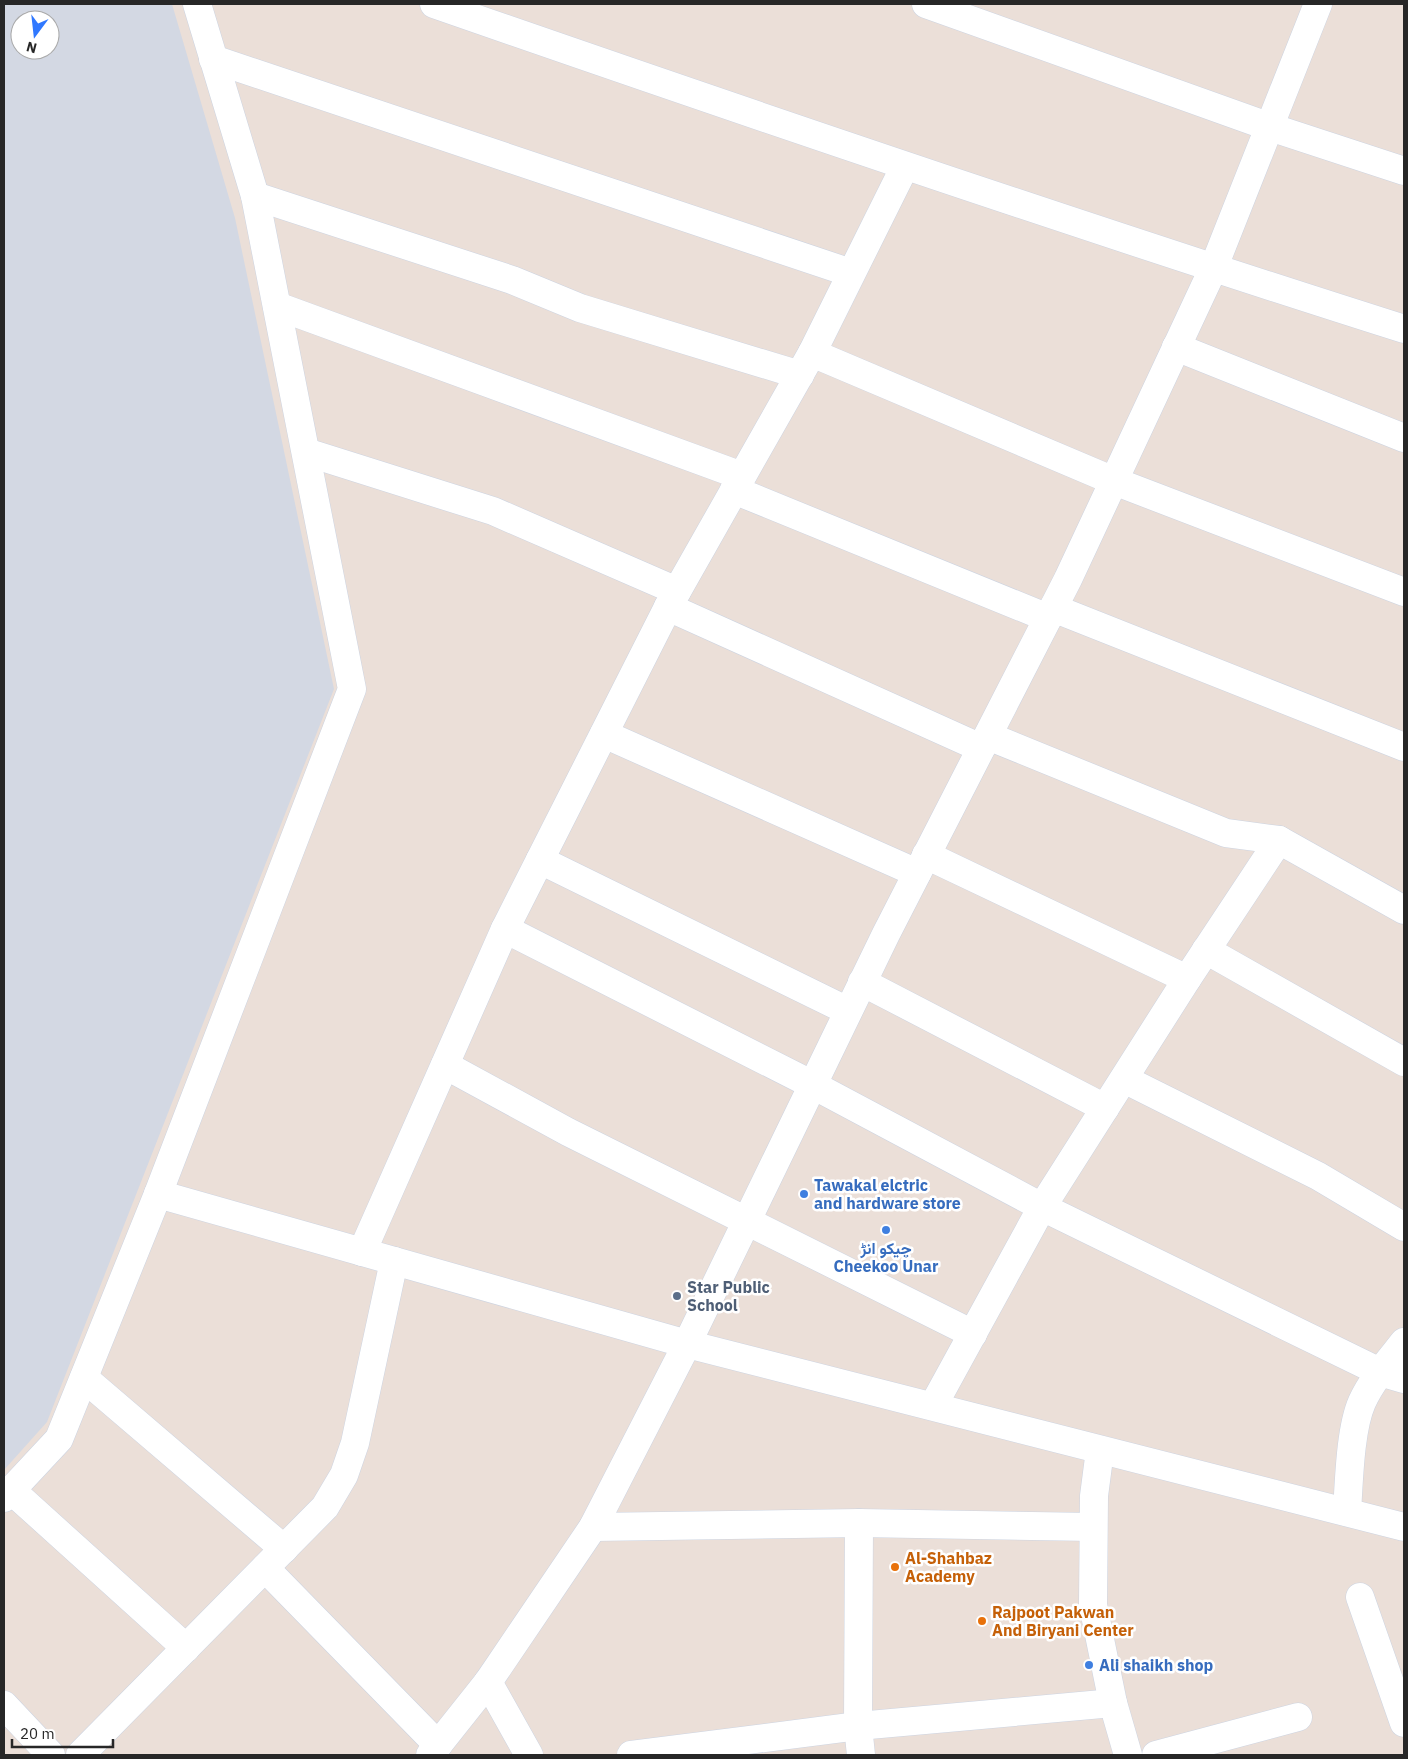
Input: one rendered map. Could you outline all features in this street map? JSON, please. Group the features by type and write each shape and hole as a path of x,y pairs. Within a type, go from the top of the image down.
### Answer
{"street":[{"path":"186,1648 7,1494 59,1439 158,1194 352,689 256,196 196,4"},
{"path":"434,4 905,166 1404,329"},
{"path":"926,4 1270,127 1404,171"},
{"path":"84,1378 274,1559 434,1750 488,1682 593,1527 688,1344 862,982 1051,613 1114,481 1213,268 1318,4"},
{"path":"214,59 851,273"},
{"path":"362,1252 505,929 672,599 806,364 905,166"},
{"path":"256,196 512,280 580,308 806,364 1404,592"},
{"path":"277,306 738,483 1051,613 1404,747"},
{"path":"1176,347 1404,438"},
{"path":"306,452 493,511 672,599 984,742 1226,833 1279,840 1404,910"},
{"path":"604,734 922,864 1186,979"},
{"path":"933,1406 1042,1207 1186,979 1279,840"},
{"path":"540,860 848,1011"},
{"path":"505,929 813,1085 1042,1207 1392,1376"},
{"path":"1206,950 1404,1062"},
{"path":"862,982 1105,1108"},
{"path":"445,1065 568,1132 973,1334"},
{"path":"1124,1079 1318,1176 1404,1227"},
{"path":"158,1194 688,1344 1404,1527"},
{"path":"80,1755 325,1507 344,1475 355,1443 394,1261"},
{"path":"1346,1512 1351,1448 1361,1403 1392,1376 1404,1342"},
{"path":"1100,1450 1094,1496 1093,1605 1113,1703 1128,1755"},
{"path":"593,1527 859,1523 1093,1527"},
{"path":"859,1523 858,1726 861,1755"},
{"path":"1360,1598 1404,1723"},
{"path":"488,1682 529,1755"},
{"path":"631,1755 858,1726 1113,1703"},
{"path":"4,1705 51,1755"},
{"path":"1156,1755 1298,1717"}],"shaded area":[{"path":"4,4 172,4 235,218 334,689 47,1422 4,1470"}],"place":[{"name":"Tawakal elctric and hardware store","path":"804,1194"},
{"name":"چیکو انڑ Cheekoo Unar","path":"886,1230"},
{"name":"Star Public School","path":"677,1296"},
{"name":"Al-Shahbaz Academy","path":"895,1567"},
{"name":"Rajpoot Pakwan And Biryani Center","path":"982,1621"},
{"name":"Ali shaikh shop","path":"1089,1665"}]}
